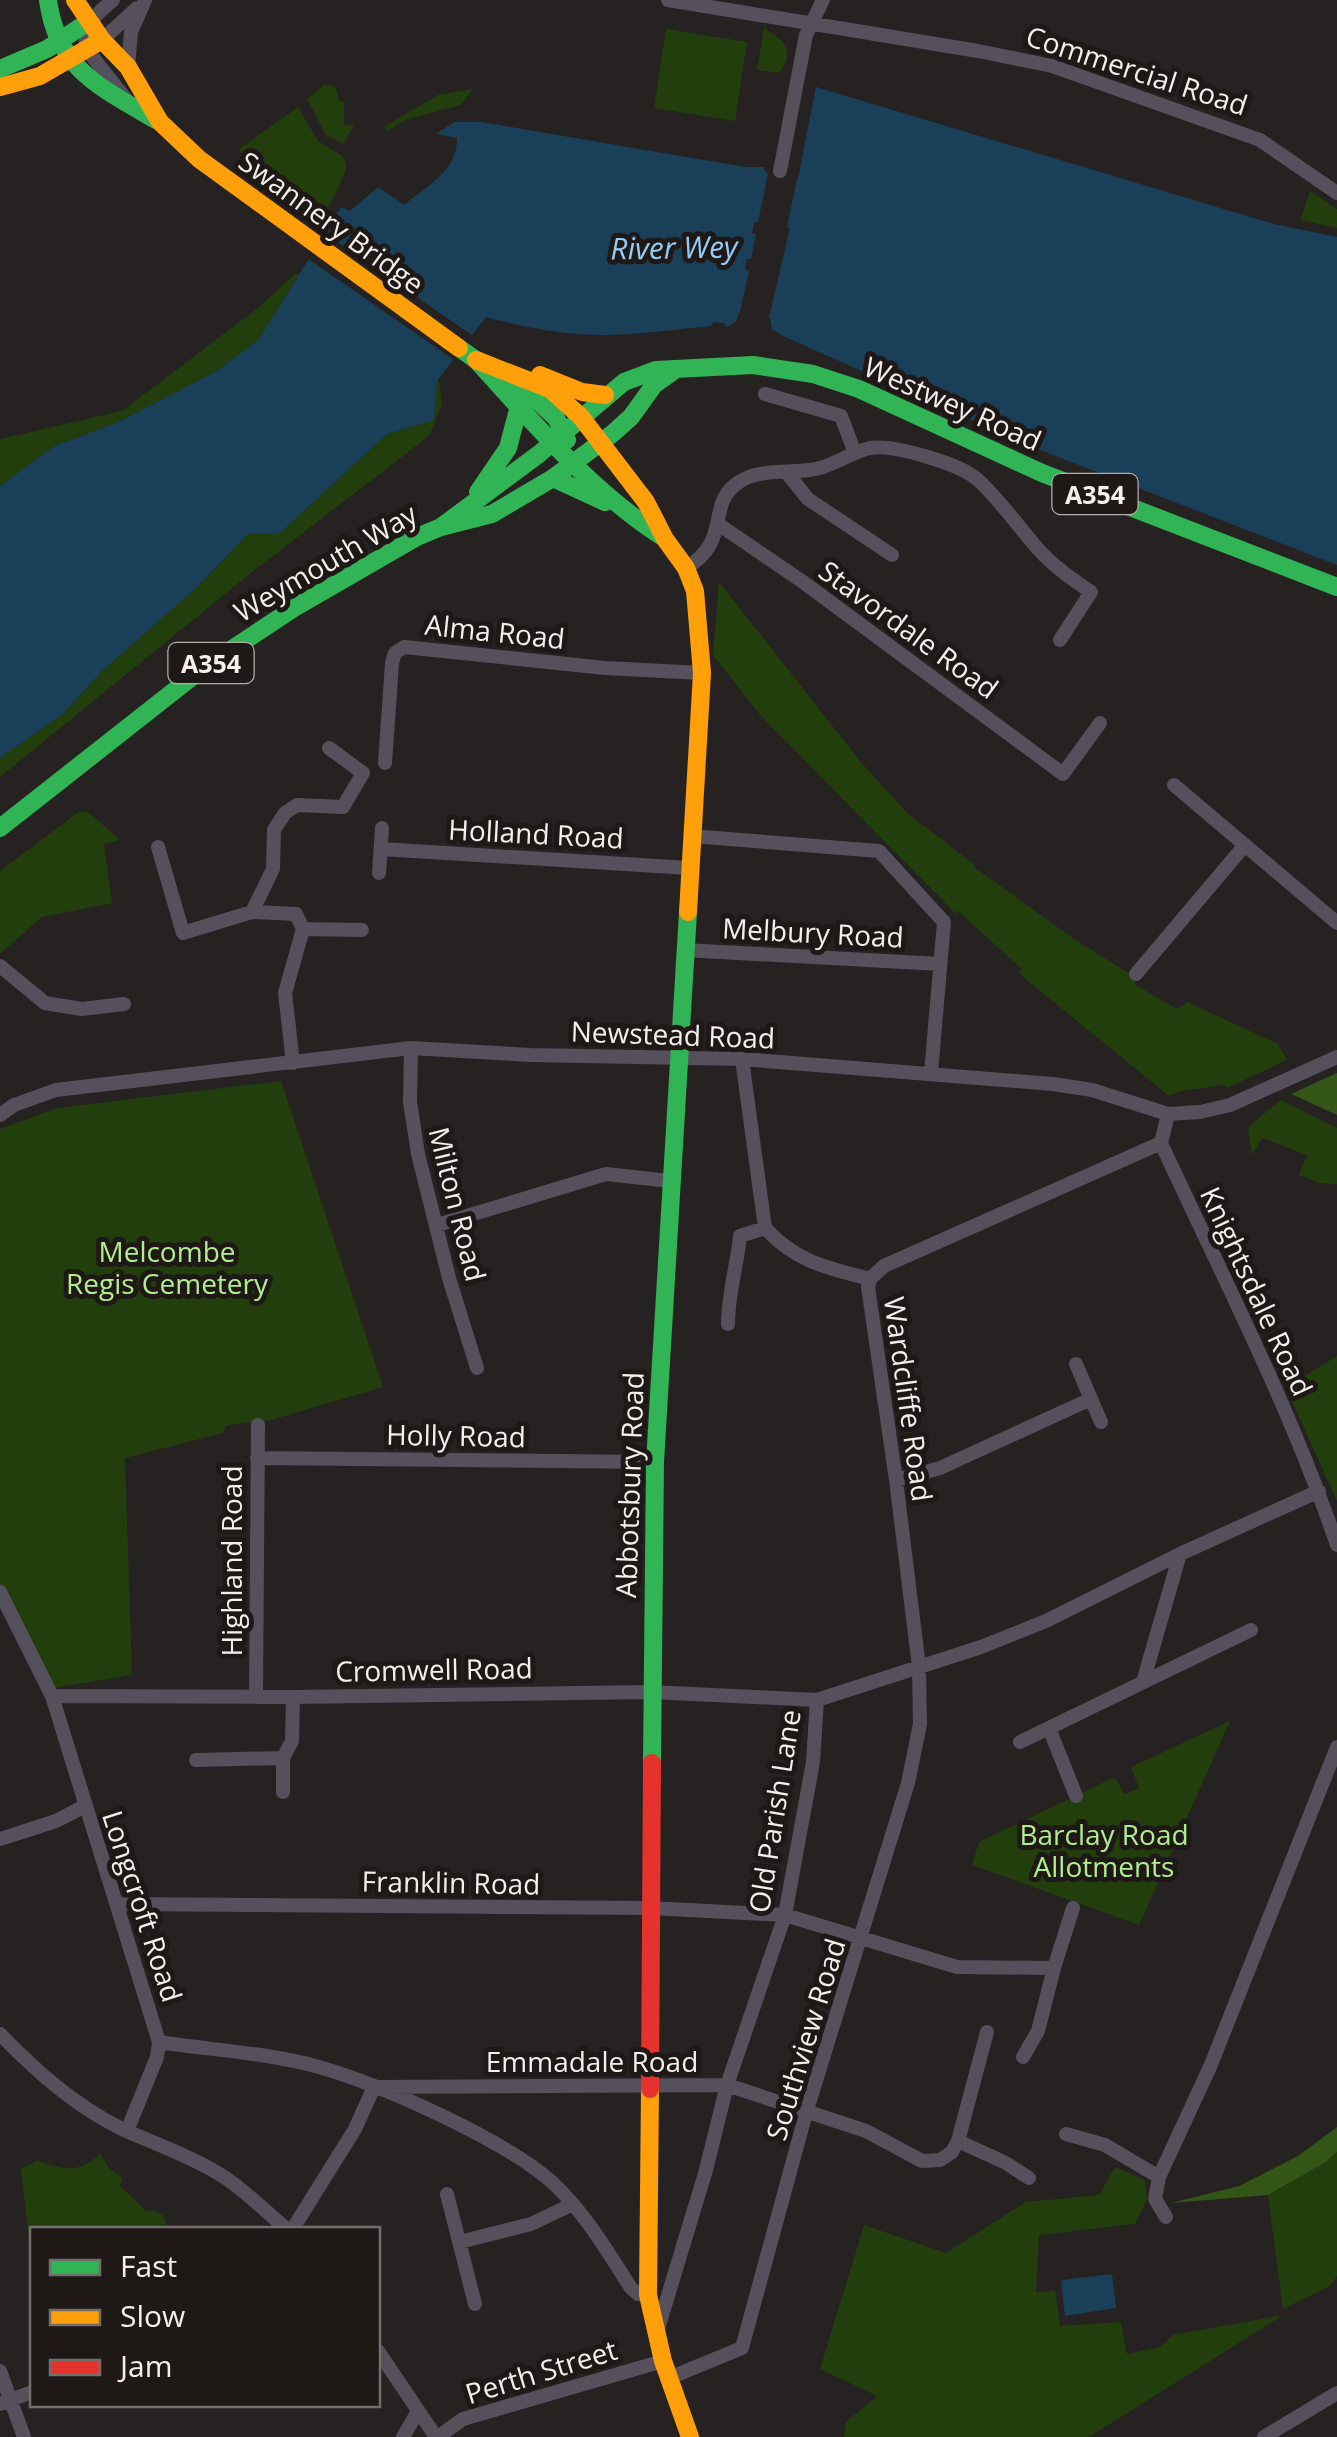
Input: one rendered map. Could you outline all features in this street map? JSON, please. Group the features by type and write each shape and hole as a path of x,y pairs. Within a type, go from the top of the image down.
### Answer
{"main road":[{"path":"48,0 48,18 65,39"},
{"path":"65,39 72,0"},
{"path":"0,87 24,82 95,45 88,22 72,0"},
{"path":"0,69 65,39 88,22"},
{"name":"Swannery Bridge","path":"65,39 70,60 91,83 160,122 199,159 490,366 519,406 573,448"},
{"name":"Swannery Bridge","path":"95,45 128,67 160,122"},
{"name":"Westwey Road","path":"573,448 606,395 640,374 753,365 791,370 834,380 1042,473 1337,587"},
{"path":"490,366 533,373 582,392 606,395"},
{"path":"490,366 556,418 573,448"},
{"name":"Weymouth Way","path":"0,828 202,669 360,568 441,527 465,508 631,417 654,385 675,370"},
{"path":"465,508 508,448 519,406"},
{"name":"Weymouth Way","path":"441,527 492,514 573,448"},
{"name":"Abbotsbury Road","path":"573,448 632,516 665,539"},
{"name":"Abbotsbury Road","path":"573,448 646,502 686,568 698,614 702,673 655,1462 650,1908 648,2295 666,2370 690,2437"}],"street":[{"path":"88,22 113,0"},
{"path":"95,45 145,0"},
{"path":"128,67 131,32 145,0"},
{"name":"Commercial Road","path":"668,0 736,5 1052,66 1260,140 1337,192"},
{"path":"780,171 806,34 824,0"},
{"name":"Swannery Bridge","path":"95,45 129,104"},
{"path":"765,394 841,416 855,453"},
{"path":"686,568 708,552 722,501 734,485 751,475 822,467 855,453 886,447 975,477 1042,552 1090,592 1060,640"},
{"path":"787,473 808,499 892,556"},
{"name":"Stavordale Road","path":"718,524 1063,774 1100,723"},
{"name":"Alma Road","path":"386,762 392,662 395,653 404,647 605,668 702,673"},
{"path":"252,912 273,869 274,830 286,813 297,804 342,806 363,772 330,748"},
{"path":"1174,785 1337,922"},
{"path":"380,874 382,828"},
{"path":"692,836 879,851 944,922 932,1073"},
{"path":"1136,974 1245,845"},
{"path":"158,847 183,933 252,912 296,914 304,929 285,994 292,1062"},
{"name":"Holland Road","path":"381,849 689,868"},
{"path":"304,929 362,930"},
{"name":"Melbury Road","path":"684,950 940,964"},
{"path":"0,966 45,1003 82,1009 124,1004"},
{"name":"Newstead Road","path":"0,1115 14,1105 56,1090 411,1048 742,1059 932,1073 1092,1090 1168,1114 1230,1105 1337,1056"},
{"name":"Milton Road","path":"411,1048 410,1102 418,1154 449,1278 477,1368"},
{"path":"742,1059 765,1228 782,1246 805,1260 870,1278"},
{"path":"1161,1143 1168,1114"},
{"name":"Wardcliffe Road","path":"919,1667 868,1287 870,1278 884,1266 1161,1143"},
{"name":"Knightsdale Road","path":"1161,1143 1272,1380 1319,1491 1337,1545"},
{"path":"437,1225 606,1174 670,1181"},
{"path":"728,1324 728,1296 735,1282 740,1236 765,1228"},
{"path":"1076,1364 1101,1422"},
{"path":"896,1480 940,1468 1091,1399"},
{"name":"Highland Road","path":"256,1696 258,1426"},
{"name":"Holly Road","path":"257,1458 655,1462"},
{"name":"Old Parish Lane","path":"656,2335 701,2188 726,2085 785,1915 813,1762 817,1700 1046,1621 1319,1491"},
{"path":"1143,1682 1180,1554"},
{"name":"Longcroft Road","path":"0,1592 52,1696 160,2042 317,2066 468,2130 525,2162 573,2204 630,2288 648,2295"},
{"path":"1020,1742 1251,1630"},
{"name":"Southview Road","path":"666,2370 742,2348 806,2112 916,1750 921,1696 919,1667"},
{"name":"Cromwell Road","path":"52,1696 652,1692 817,1700"},
{"path":"283,1792 284,1758 292,1741 293,1697"},
{"path":"1049,1728 1076,1796"},
{"path":"1166,2218 1155,2200 1159,2177 1210,2068 1337,1747"},
{"path":"196,1760 284,1758"},
{"path":"0,1839 56,1821 85,1806"},
{"name":"Franklin Road","path":"117,1904 650,1908 785,1915 957,1967 1054,1968"},
{"path":"1022,2056 1038,2031 1073,1908"},
{"path":"987,2032 958,2141 1006,2162 1030,2178"},
{"path":"0,2034 52,2086 127,2131 179,2152 224,2177 286,2227"},
{"path":"127,2131 160,2042"},
{"name":"Emmadale Road","path":"374,2087 726,2085 866,2130 922,2161 940,2160 952,2152 958,2141"},
{"path":"292,2227 355,2129 374,2087"},
{"path":"1066,2134 1105,2146 1159,2177"},
{"path":"446,2194 475,2304"},
{"path":"460,2242 530,2224 573,2204"},
{"path":"380,2355 437,2437"},
{"name":"Perth Street","path":"437,2437 464,2419 666,2370"},
{"path":"0,2371 5,2403 24,2437"},
{"path":"1264,2437 1337,2392"},
{"path":"5,2403 30,2393"},
{"path":"402,2437 417,2413"}],"green space":[{"path":"764,28 786,47 787,59 779,73 757,70"},
{"path":"666,29 747,42 735,121 654,108"},
{"path":"324,85 335,86 339,100 344,103 344,125 354,126 343,144 326,135 307,99"},
{"path":"473,89 461,105 408,119 387,131 384,127 438,95"},
{"path":"298,107 318,141 342,156 346,163 328,209 238,150"},
{"path":"1310,191 1337,209 1337,228 1300,220"},
{"path":"296,273 439,381 442,404 429,436 252,572 0,777 0,758 63,714 101,672 193,591 249,533 279,534 387,434 434,420 298,276 259,339 217,371 116,423 54,446 0,486 0,439 122,411 258,308"},
{"path":"719,582 860,761 908,814 1074,939 1138,979 1134,984 1177,1009 1187,1002 1278,1044 1287,1060 1227,1088 1224,1085 1169,1096 1028,981 1018,971 1022,969 958,911 956,914 761,716 713,655"},
{"path":"79,812 88,812 120,840 104,844 112,903 42,917 0,954 0,871"},
{"path":"1337,1073 1337,1115 1291,1094"},
{"name":"Melcombe Regis Cemetery","path":"281,1081 383,1387 251,1426 249,1422 226,1426 223,1433 125,1458 132,1675 53,1688 0,1583 0,1129 57,1108"},
{"path":"1281,1100 1337,1128 1337,1184 1299,1175 1307,1155 1262,1138 1252,1155 1248,1127"},
{"path":"1337,1356 1337,1501 1286,1388"},
{"name":"Barclay Road Allotments","path":"1230,1721 1139,1925 972,1865 979,1842 1115,1777 1124,1794 1139,1788 1131,1767"},
{"path":"1337,2127 1337,2152 1268,2195 1171,2203 1239,2186 1298,2156"},
{"path":"1337,2152 1337,2276 1330,2286 1283,2309 1268,2195"},
{"path":"100,2153 109,2168 123,2178 120,2186 146,2211 161,2214 168,2227 30,2227 30,2247 21,2169 37,2161 63,2168 93,2160"},
{"path":"1115,2167 1145,2180 1147,2200 1135,2224 1039,2235 1036,2292 1055,2291 1060,2326 1121,2322 1127,2354 1160,2347 1173,2335 1283,2315 1089,2437 844,2437 846,2422 877,2396 820,2369 864,2225 946,2253 1026,2202 1099,2195"}],"water":[{"name":"River Wey","path":"816,87 1274,224 1337,237 1337,565 1035,448 783,336 772,329 770,318 739,313 736,322 726,327 714,322 711,326 594,335 543,330 486,317 437,381 434,420 387,434 279,534 249,533 193,591 101,672 63,714 0,758 0,486 54,446 116,423 217,371 259,339 341,207 350,211 378,187 404,205 447,168 457,138 436,134 454,122 482,122 764,167 766,173 798,178"},
{"path":"1112,2274 1116,2308 1065,2316 1061,2280"}],"pier":[{"path":"769,169 798,174 767,326 738,321 749,271 745,269 747,259 751,259 756,234 752,233 754,222 758,222"},
{"path":"320,230 476,338 457,362 304,256"}],"traffic: fast":[{"path":"48,0 53,24 72,60 100,86 156,120"},
{"path":"0,69 47,49 88,22"},
{"path":"459,348 476,360 586,476 661,536"},
{"path":"441,527 539,454 624,382 656,370 753,365 813,374 859,389 1042,473 1337,587"},
{"path":"0,828 202,669 294,608 417,537 492,514 553,478 612,434 631,417 654,385 675,370"},
{"path":"513,378 556,418 567,440"},
{"path":"478,492 508,448 519,406"},
{"path":"553,478 605,502"},
{"path":"652,1763 655,1462 688,912"}],"traffic: slow":[{"path":"75,0 102,40 128,67 160,122 199,159 459,348"},
{"path":"0,87 40,76 102,40"},
{"path":"476,360 550,389 581,417 646,502 686,568 695,591 702,673 688,912"},
{"path":"540,375 582,392 605,395"},
{"path":"650,2089 648,2295 663,2361 690,2437"}],"traffic: jam":[{"path":"650,2089 652,1763"}]}
